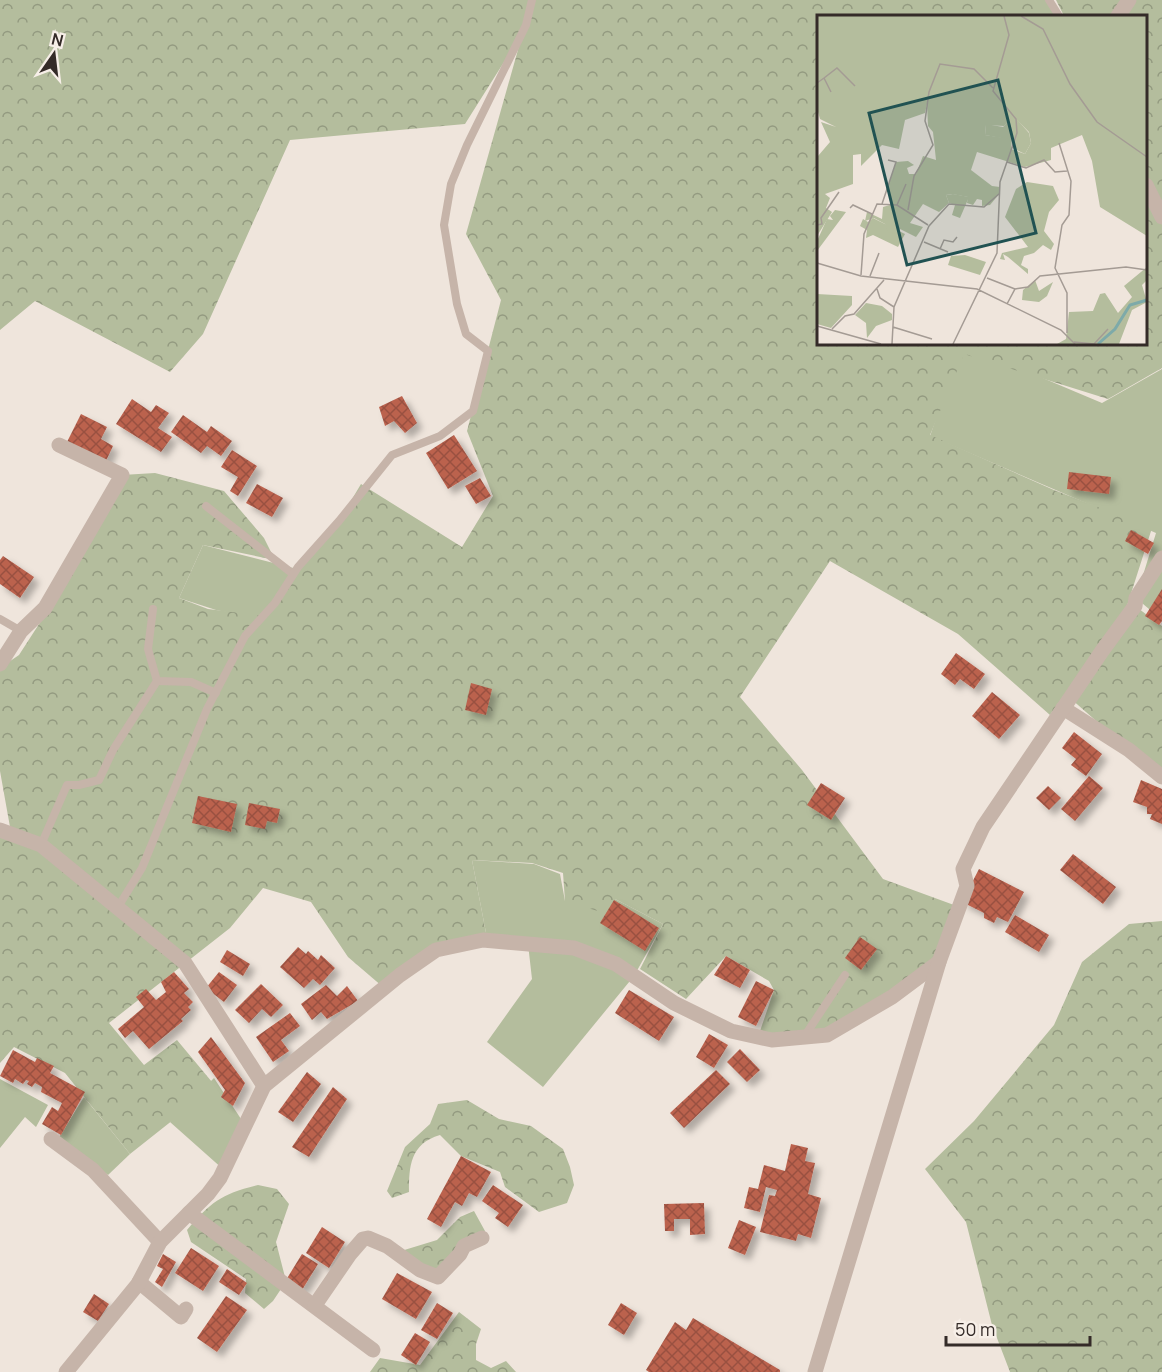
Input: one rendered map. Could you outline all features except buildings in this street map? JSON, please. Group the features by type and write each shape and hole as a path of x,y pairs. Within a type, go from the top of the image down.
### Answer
{"street":[{"path":"1119,15 1129,0"},
{"path":"1147,187 1162,217"},
{"path":"0,664 21,631 45,608 122,475 59,445"},
{"path":"815,1372 939,962 967,886 963,869 982,827 1135,606 1136,598 1162,558"},
{"path":"1063,708 1129,750 1162,777"},
{"path":"0,830 41,845 185,963 264,1086"},
{"path":"66,1372 139,1282 160,1242 220,1178 264,1086 400,975 436,950 483,940 574,948 616,964 675,1003 731,1031 772,1040 827,1035 892,998 939,962"},
{"path":"51,1139 93,1170 160,1242"},
{"path":"189,1213 373,1350"},
{"path":"315,1305 363,1239 369,1238 387,1246 420,1270 438,1277 460,1254 464,1246 482,1239"},
{"path":"139,1282 181,1317 186,1309"}],"lane":[{"path":"118,907 142,868 172,792 216,693 246,636 275,603 293,574 392,455 440,436 472,411 488,351 466,334 457,304 444,225 452,184 463,154 526,26 532,0"},
{"path":"1049,0 1058,15"},
{"path":"206,506 293,574"},
{"path":"41,845 67,785 99,780 113,750 157,681 148,649 153,609"},
{"path":"0,619 21,631"},
{"path":"157,681 191,682 216,693"},
{"path":"803,1037 845,975"}],"green space":[{"path":"0,0 1053,0 1057,15 817,15 817,345 1147,345 1147,15 1064,15 1056,0 1162,0 1162,368 1108,399 964,354 930,435 1054,490 1152,528 1127,606 1050,715 958,634 830,561 740,697 802,770 883,879 954,905 939,962 827,1035 759,1034 774,990 769,981 726,956 686,999 640,969 663,924 615,899 604,913 565,901 563,873 532,863 472,860 487,938 435,950 383,987 348,957 311,902 263,888 230,928 109,1023 144,1065 177,1040 212,1082 178,1116 130,1154 65,1073 14,1047 0,1063 0,827 10,827 0,771 0,668 19,655 41,621 122,475 155,473 224,491 264,538 275,560 203,545 179,598 208,609 263,616 339,521 361,484 462,547 493,496 467,431 501,300 466,234 523,32 465,124 290,140 203,334 170,372 35,301 0,330"},
{"path":"962,345 1102,403 1162,369 1162,620 1136,598 1156,533 930,436"},
{"path":"203,545 297,569 261,619 216,610 179,598"},
{"path":"1135,606 1162,626 1162,770 1135,755 1070,698"},
{"path":"472,860 534,864 560,874 565,901 615,899 663,924 634,976 543,1087 487,1042 532,979 528,944 487,938"},
{"path":"1162,921 1162,1372 1010,1372 992,1325 966,1222 925,1169 974,1121 1054,1025 1082,962 1129,924"},
{"path":"214,1078 243,1122 224,1170 170,1122"},
{"path":"0,1079 48,1105 36,1127 25,1117 0,1148"},
{"path":"84,1097 130,1154 108,1175 58,1139"},
{"path":"467,1100 499,1119 531,1126 563,1149 574,1185 567,1203 539,1212 505,1187 500,1172 461,1156 440,1135 422,1144 413,1157 409,1192 392,1198 387,1191 405,1147 430,1124 438,1104"},
{"path":"258,1185 277,1189 289,1204 276,1242 285,1277 283,1286 273,1301 264,1309 245,1293 246,1279 191,1242 187,1230 203,1212 218,1200"},
{"path":"474,1211 485,1231 435,1271 401,1251 437,1240 460,1217"},
{"path":"459,1312 481,1329 476,1344 476,1360 491,1368 506,1361 516,1372 370,1372 380,1358 420,1365"}]}
